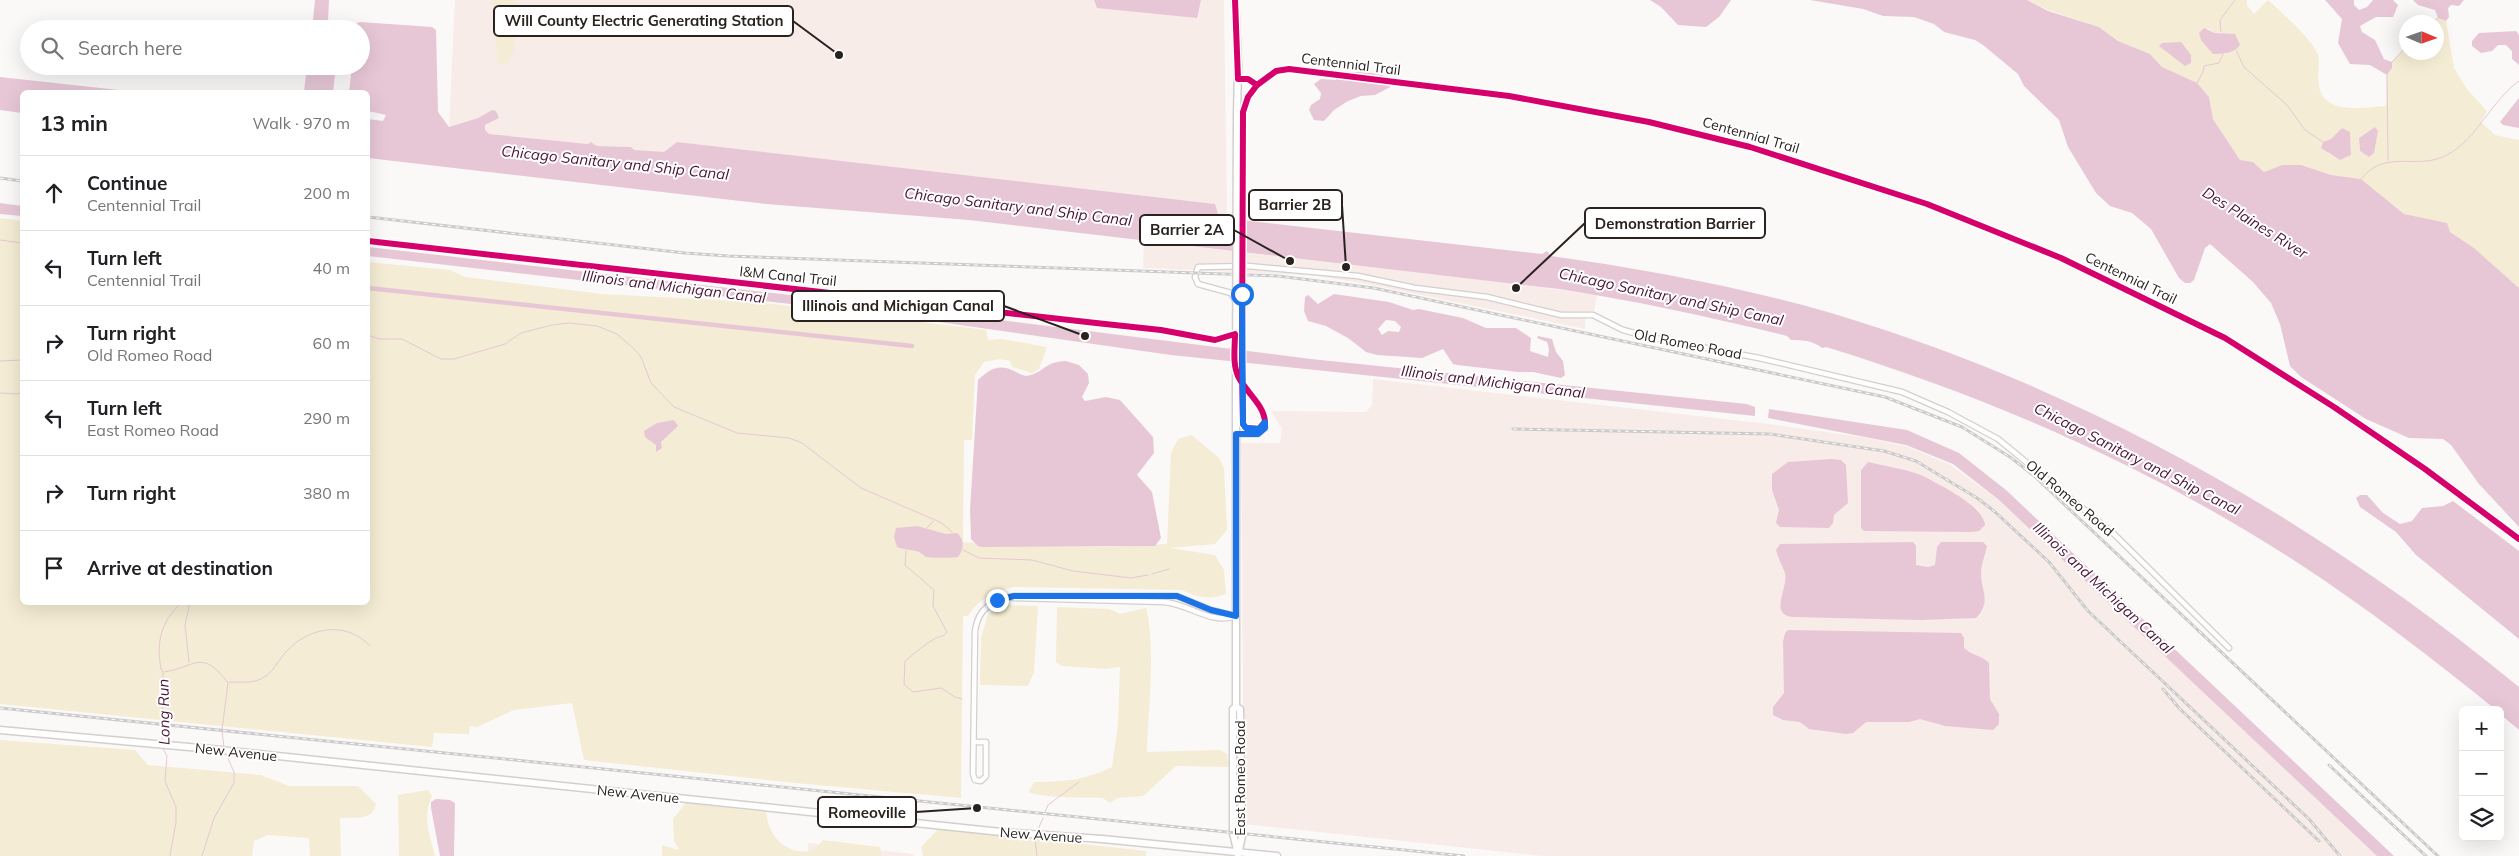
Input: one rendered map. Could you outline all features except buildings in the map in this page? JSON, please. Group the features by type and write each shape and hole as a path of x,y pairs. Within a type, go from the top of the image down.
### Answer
{"main road":[{"name":"East Romeo Road","path":"1235,0 1238,66 1236,707 1233,709 1233,836 1238,854"},
{"name":"New Avenue","path":"0,730 211,749 1001,832 1277,856"}],"street":[{"name":"Old Romeo Road","path":"1236,434 1258,434 1265,428 1263,412 1239,378 1234,364 1235,298 1231,293 1198,284 1195,274 1201,266 1278,268 1358,276 1415,288 1487,297 1561,315 1593,315 1623,330 1649,338 1759,358 1902,392 1948,412 1998,439 2114,534 2229,648"},
{"path":"974,742 986,742 986,776 981,781 975,780 973,774 976,626 980,615 989,604 1008,597 1098,594 1177,596 1211,610 1236,616"},
{"path":"1008,597 1170,603 1182,605 1214,618 1225,620 1236,616"}],"shaded area":[{"path":"455,0 1224,0 1227,218 1218,214 1214,204 677,142 664,153 634,150 631,147 597,146 592,142 588,144 488,134 485,130 485,125 493,122 492,110 478,118 449,127"},
{"path":"492,0 514,0 518,5 512,21 515,46 509,62 498,65"},
{"path":"2027,0 2247,0 2247,5 2254,14 2268,0 2296,26 2315,49 2318,55 2318,82 2322,96 2337,106 2357,108 2386,106 2387,75 2392,68 2392,62 2399,54 2399,60 2444,60 2444,20 2446,21 2454,68 2467,89 2487,111 2481,122 2495,135 2519,140 2519,288 2474,248 2450,232 2424,220 2404,214 2361,179 2331,175 2301,165 2282,165 2264,172 2253,162 2240,160 2213,119 2209,97 2193,82 2162,67 2150,54 2118,41 2099,27 2048,10","holes":["2209,29 2215,33 2221,32 2236,50 2225,54 2213,54 2201,30","2375,127 2377,139 2369,156 2360,151 2359,138","2350,132 2351,152 2340,160 2329,154 2323,142"]},
{"path":"0,218 20,221 20,605 370,605 370,262 450,270 465,277 602,294 755,302 986,330 988,340 1001,339 1047,347 1039,369 1032,373 1012,367 1010,361 1000,359 984,362 975,375 972,440 964,440 963,542 978,545 1107,547 1167,544 1171,453 1178,439 1192,435 1219,458 1224,468 1227,530 1215,544 1170,548 1215,555 1224,570 1226,594 1209,597 1194,595 1182,590 1014,587 1000,591 982,600 968,616 963,616 961,798 795,783 584,760 572,703 514,710 477,727 470,726 469,734 434,733 432,747 0,704"},
{"path":"1144,241 1510,283 1597,295 1594,312 1586,311 1585,329 1368,284 1310,275 1143,268"},
{"path":"1373,379 1769,424 1862,437 1905,446 1949,464 1999,500 2377,856 1542,856 1244,824 1241,443 1280,443 1282,429 1271,411 1366,412 1372,405"},
{"path":"1006,605 1038,606 1034,672 1028,686 980,685 981,638 988,614"},
{"path":"1057,607 1109,609 1120,614 1146,608 1151,640 1147,752 1220,750 1227,754 1229,767 1176,766 1143,796 1117,798 1110,803 1103,798 1055,797 1029,792 1034,782 1074,779 1093,775 1112,767 1118,724 1120,667 1106,669 1062,666 1056,662"},
{"path":"0,740 135,750 148,765 261,775 289,786 358,786 376,804 367,816 340,818 341,856 310,856 309,838 268,835 254,841 252,856 0,856"},
{"path":"428,790 432,796 427,819 435,856 399,856 398,795"},
{"path":"686,803 766,812 775,837 780,843 795,850 803,852 813,851 823,840 880,847 881,856 662,856 662,845 679,850 674,841 673,819"},
{"path":"939,828 1146,851 1146,856 923,856 921,847"},
{"path":"808,843 914,854 914,856 808,856"}],"water":[{"path":"315,0 329,0 328,20 313,20"},
{"path":"1094,0 1201,0 1197,18 1097,8"},
{"path":"1650,0 1731,0 1719,17 1706,27 1678,25 1661,7"},
{"name":"Des Plaines River","path":"1810,0 2027,0 2048,11 2099,27 2118,41 2150,54 2162,67 2197,83 2209,97 2213,119 2240,160 2253,162 2264,172 2282,165 2301,165 2331,175 2361,179 2404,214 2447,223 2450,232 2474,248 2519,288 2519,527 2479,484 2451,445 2443,439 2409,438 2366,419 2301,377 2290,366 2280,324 2271,303 2253,282 2210,244 2205,248 2194,280 2190,283 2185,283 2179,278 2151,229 2132,213 2110,206 2096,193 2068,147 2059,120 2024,86 2018,74 1983,45 1975,40 1944,32 1934,24 1914,17 1883,16 1863,9"},
{"path":"2325,0 2354,0 2354,5 2359,10 2367,7 2373,0 2393,0 2398,5 2393,17 2376,17 2360,26 2362,32 2375,40 2384,59 2392,62 2392,68 2387,75 2370,65 2350,64 2338,43 2342,19"},
{"path":"2413,0 2464,0 2459,6 2451,5 2448,8 2449,17 2446,21 2444,20 2444,15 2437,15 2435,10 2418,5"},
{"name":"Chicago Sanitary and Ship Canal","path":"370,23 432,27 436,30 438,112 449,127 478,118 492,110 496,111 499,118 485,125 485,130 489,134 588,144 591,142 597,146 631,147 634,150 664,152 677,142 1215,204 1218,214 1224,218 1542,254 1547,251 1551,256 1657,273 1727,287 1831,313 1925,344 2017,380 2106,420 2194,466 2279,515 2361,569 2442,626 2519,687 2519,730 2504,717 2504,706 2491,706 2324,580 2186,496 2069,438 2010,413 1888,367 1826,347 1822,348 1811,342 1791,340 1787,336 1759,329 1645,304 1559,289 969,220 766,204 370,158 370,119 383,121 386,115 370,111 370,90 349,90 351,75 370,75"},
{"path":"2204,28 2215,33 2235,34 2240,45 2231,52 2213,54 2201,40 2199,33"},
{"path":"2516,31 2519,35 2519,65 2512,59 2512,51 2506,45 2498,45 2492,51 2481,53 2472,46 2472,41 2479,33"},
{"path":"2181,42 2191,55 2191,63 2185,66 2159,46 2162,43"},
{"path":"1338,72 1367,72 1390,77 1390,87 1375,95 1361,96 1348,101 1334,110 1324,121 1314,120 1309,110 1311,105 1320,99 1321,93 1314,84 1321,79 1336,80"},
{"path":"306,75 335,75 333,90 304,90"},
{"path":"0,77 119,90 20,90 20,113 0,110"},
{"path":"2519,98 2519,128 2503,125 2500,122"},
{"path":"2375,127 2378,131 2374,153 2369,157 2360,151 2359,138"},
{"path":"2342,128 2350,132 2351,155 2340,160 2321,148 2323,142 2331,139"},
{"path":"0,203 20,206 20,216 0,214"},
{"name":"Illinois and Michigan Canal","path":"370,247 905,308 1311,359 1747,404 1755,407 1755,416 1171,355 904,317 370,256"},
{"path":"1334,294 1389,302 1413,310 1419,309 1463,318 1486,328 1516,328 1531,338 1530,351 1548,357 1549,349 1547,342 1537,338 1538,336 1552,339 1556,352 1563,361 1565,375 1561,378 1533,372 1457,365 1453,364 1443,349 1422,358 1377,355 1366,352 1348,338 1326,326 1308,321 1304,311 1305,297 1308,295 1318,304","holes":["1386,320 1395,321 1401,327 1399,332 1388,331 1382,335 1378,329"]},
{"path":"1066,361 1079,365 1088,374 1089,383 1082,397 1085,401 1106,397 1120,400 1153,437 1154,453 1137,475 1152,492 1161,538 1155,546 982,547 978,546 971,539 970,510 978,380 990,371 998,368 1007,368 1027,376 1037,373 1053,363"},
{"name":"Illinois and Michigan Canal","path":"1769,409 1907,430 1959,453 2006,490 2394,856 2377,856 1999,500 1953,464 1906,445 1768,418"},
{"path":"674,420 678,426 661,442 662,448 656,452 656,445 645,437 644,431 657,423"},
{"path":"1841,460 1846,465 1848,503 1834,515 1833,523 1829,528 1780,527 1776,523 1779,510 1772,490 1772,474 1788,462"},
{"path":"1868,462 1907,471 1929,479 1970,504 1983,518 1985,525 1979,531 1971,532 1864,531 1861,528 1861,470"},
{"path":"2360,495 2367,495 2383,513 2400,524 2412,521 2422,508 2443,506 2453,501 2519,551 2519,639 2416,555 2396,532 2360,507 2356,498"},
{"path":"917,526 946,534 957,533 963,545 962,551 958,557 942,558 926,557 918,551 897,547 894,537 896,528"},
{"path":"1913,542 1916,546 1916,565 1928,567 1935,565 1937,547 1941,542 1983,542 1987,546 1981,573 1985,601 1981,612 1976,618 1921,620 1793,617 1786,615 1782,611 1781,600 1785,573 1776,550 1780,544"},
{"path":"1788,630 1961,633 1964,638 1964,648 1989,663 1990,699 1999,714 1999,724 1993,730 1945,726 1920,719 1909,722 1866,722 1853,733 1846,734 1809,729 1800,722 1783,720 1773,715 1773,707 1784,693 1783,642 1785,633"},
{"path":"436,799 450,800 455,803 454,856 440,856 431,808 431,802"}],"waterway":[{"path":"2221,32 2220,20 2235,0"},
{"path":"2236,50 2244,67 2287,105 2305,130 2323,142"},
{"path":"2197,83 2204,66 2219,63 2223,54"},
{"path":"2392,62 2399,54"},
{"path":"2387,75 2388,160"},
{"path":"2361,179 2380,164 2424,161 2447,155 2467,140 2500,99 2519,81"},
{"path":"0,240 20,243"},
{"path":"370,288 912,346"},
{"path":"370,336 379,339 402,339 441,359 454,359 505,344 521,333 552,325 569,323 597,326 617,334 634,349 641,357 651,383 674,407 737,433 789,438 802,443 861,488 942,523 952,532"},
{"name":"Long Run","path":"0,361 20,360"},
{"path":"0,393 20,393"},
{"path":"927,528 933,521"},
{"path":"963,550 979,558 1032,560 1073,571 1131,578 1148,575"},
{"path":"906,551 905,565 934,590 933,606 947,632 928,643 905,661 904,684 913,692 941,688 962,699"},
{"path":"1152,574 1169,569"},
{"name":"Long Run","path":"162,741 163,672 159,650 160,641 169,617 179,605"},
{"path":"189,605 185,625 189,662"},
{"path":"229,682 248,682 262,679 295,643 316,632 327,630 350,632 370,646"},
{"path":"164,672 198,662 205,663 219,672 228,683 222,730 224,748"},
{"name":"Long Run","path":"162,747 167,756 165,781 176,807 176,822 170,856"},
{"path":"202,856 214,818 234,783 234,772 226,754"},
{"path":"1045,812 1048,805 1079,782"},
{"path":"1037,832 1043,818"},
{"path":"1035,838 1037,856"}],"railway":[{"path":"0,178 20,181"},
{"path":"370,217 685,253 728,256 1278,276 1374,288 1885,397 1962,427 2010,457 2033,475 2438,856"},
{"path":"1513,429 1770,434 1884,451 1916,461 1977,498 1994,511 2049,562 2088,611 2309,819 2340,856"},
{"path":"2163,689 2179,708 2319,841"},
{"path":"0,708 1464,856"},
{"path":"2329,765 2426,856"}],"cycle path":[{"path":"1235,0 1238,79 1248,79 1257,85"},
{"name":"Centennial Trail","path":"1242,384 1243,112 1248,97 1257,85 1276,71 1289,69 1509,96 1649,122 1750,147 1927,204 2061,258 2225,338 2334,407 2425,469 2519,539"},
{"name":"Centennial Trail","path":"370,241 1161,330 1215,340 1235,334 1235,368 1242,384"},
{"name":"Centennial Trail","path":"1242,384 1262,410 1265,422 1259,429 1246,428 1243,424 1242,384"}],"place":[{"name":"Will County Electric Generating Station","path":"839,55"},
{"name":"Barrier 2A","path":"1290,261"},
{"name":"Barrier 2B","path":"1346,267"},
{"name":"Demonstration Barrier","path":"1516,288"},
{"name":"Illinois and Michigan Canal","path":"1085,336"},
{"name":"Romeoville","path":"977,808"}],"route":[{"path":"997,600 1014,596 1098,594 1177,596 1211,610 1224,611 1236,616 1236,434 1258,434 1265,428 1265,422 1259,429 1246,428 1243,424 1242,294"}]}
